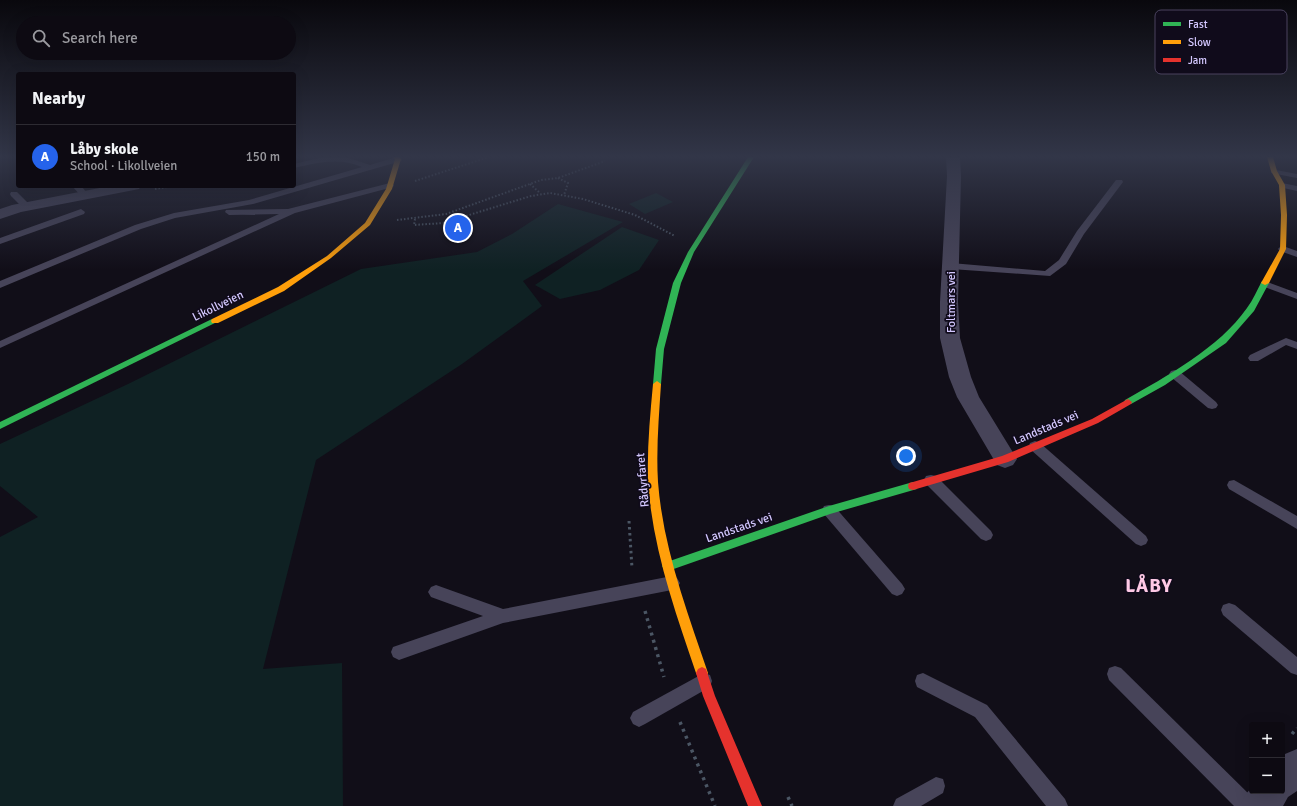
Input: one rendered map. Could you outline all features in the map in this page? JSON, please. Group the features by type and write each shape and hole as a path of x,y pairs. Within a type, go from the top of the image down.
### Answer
{"street":[{"path":"0,214 66,195"},
{"name":"Likollveien","path":"0,426 281,289 329,257 368,224 385,195"},
{"name":"Rådyrfaret","path":"725,195 691,252 677,283 660,349 652,442 655,497 672,583 709,696 755,806"},
{"name":"Foltmars vei","path":"953,195 949,302 950,338 960,377 968,397 1005,459"},
{"name":"Landstads vei","path":"668,566 828,510 1005,459 1095,421 1162,383 1223,341 1252,309 1283,249 1284,215 1283,195"},
{"path":"1285,779 1297,766"},
{"path":"1258,806 1270,794"}],"lane":[{"path":"15,195 27,207"},
{"path":"200,213 250,202 275,195"},
{"path":"0,345 292,211 358,195"},
{"path":"951,266 1047,274 1063,262 1080,233 1109,195"},
{"path":"0,285 138,227 174,216 200,213 292,211"},
{"path":"0,241 81,212"},
{"path":"1283,249 1297,254"},
{"path":"1265,284 1297,296"},
{"path":"1254,358 1286,341 1297,346"},
{"path":"1175,374 1212,405"},
{"path":"1035,446 1141,540"},
{"path":"931,480 986,536"},
{"path":"1234,485 1297,523"},
{"path":"828,510 897,590"},
{"path":"399,652 503,616 672,583"},
{"path":"436,592 503,616"},
{"path":"1229,610 1297,667"},
{"path":"1115,674 1248,806"},
{"path":"923,680 981,711 1058,806"},
{"path":"639,718 704,681"},
{"path":"903,806 936,786"}],"path":[{"path":"370,221 415,220 446,214 500,195"},
{"path":"415,220 414,225 443,223 538,195"},
{"path":"555,195 564,195 635,215 669,232 680,240"}],"shaded area":[{"path":"652,195 659,195 673,202 645,214 629,204"},
{"path":"558,204 623,222 523,281 542,306 462,364 316,460 263,669 342,663 343,806 0,806 0,537 38,517 0,486 0,444 128,384 361,269 477,252 512,234"},
{"path":"622,227 659,240 639,270 600,290 560,299 535,285"}],"traffic: fast":[{"path":"657,384 660,349 677,283 691,252 727,195"},
{"path":"1128,402 1162,383 1223,341 1251,309 1265,283"},
{"path":"0,426 215,321"},
{"path":"668,566 829,510 913,486"}],"traffic: slow":[{"path":"215,321 281,289 329,257 368,224 386,195"},
{"path":"1265,283 1283,249 1284,215 1283,195"},
{"path":"657,384 653,469 658,520 674,586 702,673"}],"traffic: jam":[{"path":"913,486 1005,459 1095,421 1128,402"},
{"path":"702,673 709,696 755,806"}],"place":[{"name":"Låby skole","path":"458,228"}],"district":[{"name":"LÅBY","path":"1149,586"}]}
